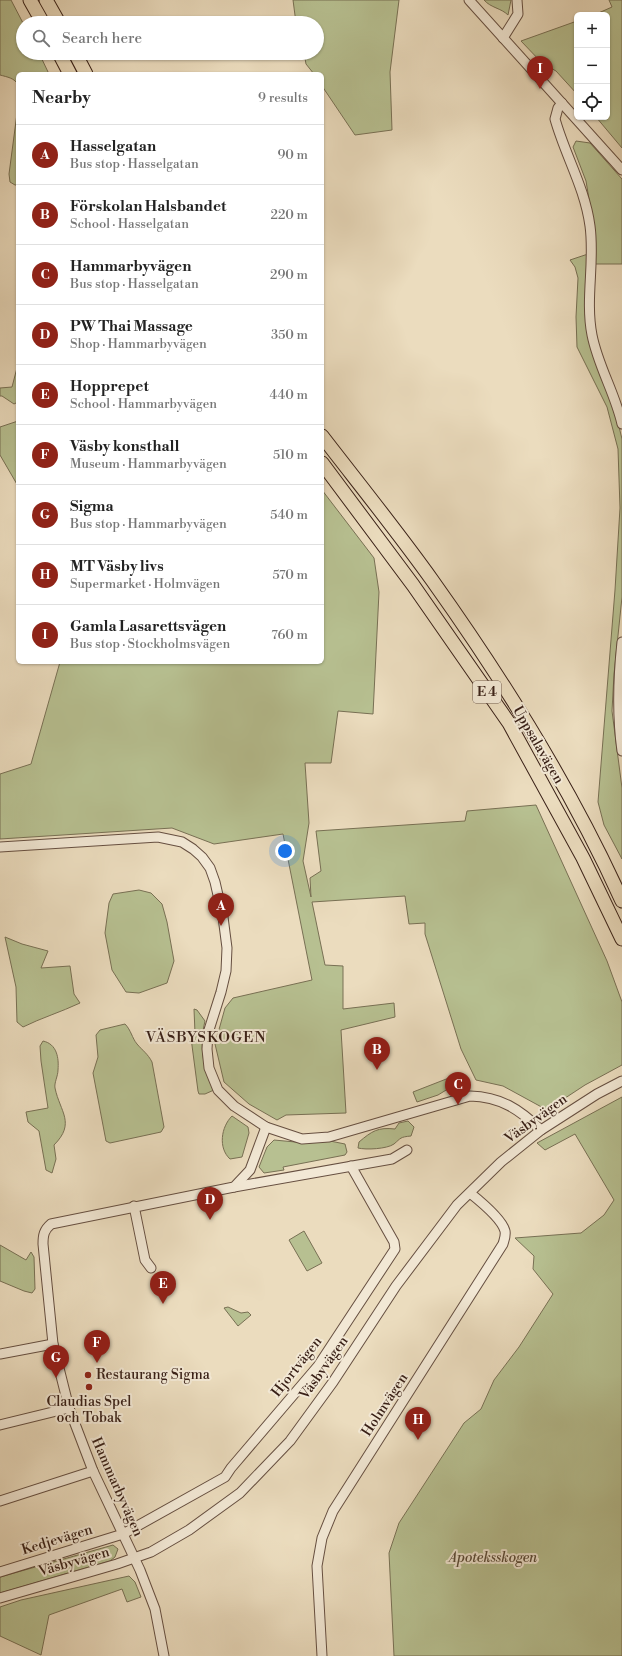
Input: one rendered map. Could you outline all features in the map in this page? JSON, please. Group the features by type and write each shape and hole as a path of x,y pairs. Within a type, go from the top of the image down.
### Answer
{"highway":[{"path":"30,0 39,16"},
{"path":"46,0 55,16"},
{"path":"63,60 69,72"},
{"path":"79,60 85,72"},
{"name":"Uppsalavägen","path":"324,439 432,580 522,712 600,852 622,901"},
{"name":"Uppsalavägen","path":"324,466 413,586 509,723 583,858 622,940"}],"street":[{"path":"469,0 622,170"},
{"path":"503,38 512,27 518,14 517,0"},
{"path":"562,102 554,119 580,185 590,225 590,317 592,334 596,353 611,388 622,424"},
{"path":"622,642 618,679 618,716 622,752"},
{"path":"0,847 158,837 182,842 202,857 210,868 215,882 223,917 227,948 226,971 208,1033 206,1049 209,1068 218,1090 234,1106 266,1127 302,1139 329,1137 470,1096 486,1096 502,1101 518,1111 540,1130"},
{"name":"Väsbyvägen","path":"0,1598 151,1552 189,1530 240,1493 290,1441 333,1382 396,1286 457,1205 501,1162 540,1130 597,1094 622,1081"},
{"path":"234,1187 250,1170 266,1127"},
{"name":"Hammarbyvägen","path":"164,1656 154,1608 135,1558 93,1471 69,1408 53,1344 43,1244 45,1230 51,1224 134,1206 392,1159 407,1150"},
{"name":"Hjortvägen","path":"123,1534 225,1477 318,1366 392,1255 395,1249 394,1242 352,1166"},
{"name":"Holmvägen","path":"322,1656 317,1566 322,1538 333,1511 503,1244 505,1231 502,1224 470,1192"},
{"path":"134,1206 145,1260 151,1268"},
{"path":"0,1354 53,1344"},
{"path":"0,1425 69,1408"},
{"path":"0,1501 93,1471"},
{"name":"Kedjevägen","path":"0,1572 123,1534"}],"green space":[{"path":"0,0 11,0 19,16 16,16 16,60 42,60 48,72 16,72 16,82 13,79 0,75"},
{"path":"293,0 399,0 390,72 392,130 355,135 324,89 324,72 312,72 306,64 305,60 324,60 324,16 295,16"},
{"path":"484,0 511,0 508,15 490,5"},
{"path":"609,0 622,0 622,148 599,120 610,120 610,12 601,12 612,7"},
{"path":"574,22 574,91 556,71 542,63 521,41"},
{"path":"16,121 16,185 10,182 9,174"},
{"path":"576,141 590,143 622,179 622,264 595,264 595,235 586,181 573,147"},
{"path":"588,254 586,315 612,398 622,439 622,597 614,674 612,711 622,788 622,859 604,825 598,802 620,508 618,449 607,407 577,347 576,317 578,278 575,267 570,260"},
{"path":"16,372 16,403 14,404 0,396 0,388 12,387"},
{"path":"16,422 16,483 0,455 0,427"},
{"path":"324,493 374,558 379,592 373,714 338,711 331,763 305,763 309,823 303,861 311,897 310,878 321,871 316,831 465,821 467,811 536,805 607,961 622,1002 622,1065 585,1085 547,1110 503,1086 476,1080 461,1049 425,934 425,923 409,924 405,896 312,902 325,965 343,966 343,1009 394,1003 395,1017 341,1030 346,1113 286,1115 277,1120 249,1104 224,1082 215,1044 225,1008 233,998 312,980 283,834 214,844 172,828 0,839 0,774 31,764 59,664 324,664"},
{"path":"139,890 151,893 162,904 174,961 167,983 139,993 126,992 112,970 105,933 109,903 113,894"},
{"path":"5,937 22,944 48,951 41,968 70,966 74,994 80,1003 23,1027 17,1022 16,987"},
{"path":"194,1009 197,1010 205,1021 202,1039 203,1057 207,1074 214,1090 205,1094 199,1094 198,1091 191,1038 195,1033"},
{"path":"125,1024 135,1042 147,1054 152,1062 164,1127 161,1132 110,1143 106,1141 93,1073 98,1057 96,1035 100,1030"},
{"path":"43,1041 51,1045 56,1052 58,1072 55,1088 65,1117 64,1130 61,1137 54,1145 56,1159 52,1173 46,1170 39,1131 28,1122 26,1112 48,1108 41,1061 40,1046"},
{"path":"454,1076 456,1084 438,1095 417,1102 413,1092"},
{"name":"Apoteksskogen","path":"622,1097 622,1656 394,1656 389,1553 399,1523 464,1423 481,1409 494,1380 519,1347 553,1294 533,1269 534,1256 515,1238 581,1233 604,1215 614,1200 575,1134 545,1150 537,1143"},
{"path":"232,1116 248,1127 249,1133 242,1157 230,1159 224,1149 222,1138 225,1126"},
{"path":"408,1121 414,1127 411,1136 403,1137 391,1146 387,1147 371,1149 358,1148 359,1142 368,1135 380,1129 395,1129 399,1123"},
{"path":"274,1140 306,1143 330,1141 345,1144 347,1152 345,1155 283,1167 284,1170 264,1173 259,1167 267,1147"},
{"path":"304,1231 322,1263 307,1271 289,1240"},
{"path":"0,1245 26,1260 31,1252 34,1257 35,1289 32,1293 0,1281"},
{"path":"228,1307 241,1313 248,1312 251,1315 238,1326 224,1308"},
{"path":"113,1545 118,1549 115,1557 110,1561 0,1593 0,1577"},
{"path":"129,1576 135,1582 141,1597 127,1602 122,1589 49,1615 41,1655 0,1636 0,1607 21,1600"}],"place":[{"name":"Gamla Lasarettsvägen","path":"540,89"},
{"name":"Hasselgatan","path":"221,926"},
{"name":"Förskolan Halsbandet","path":"377,1070"},
{"name":"Hammarbyvägen","path":"458,1105"},
{"name":"PW Thai Massage","path":"210,1220"},
{"name":"Hopprepet","path":"163,1304"},
{"name":"Väsby konsthall","path":"97,1363"},
{"name":"Restaurang Sigma","path":"88,1375"},
{"name":"Sigma","path":"56,1378"},
{"name":"Claudias Spel och Tobak","path":"89,1387"},
{"name":"MT Väsby livs","path":"418,1440"}],"district":[{"name":"VÄSBYSKOGEN","path":"206,1037"}]}
